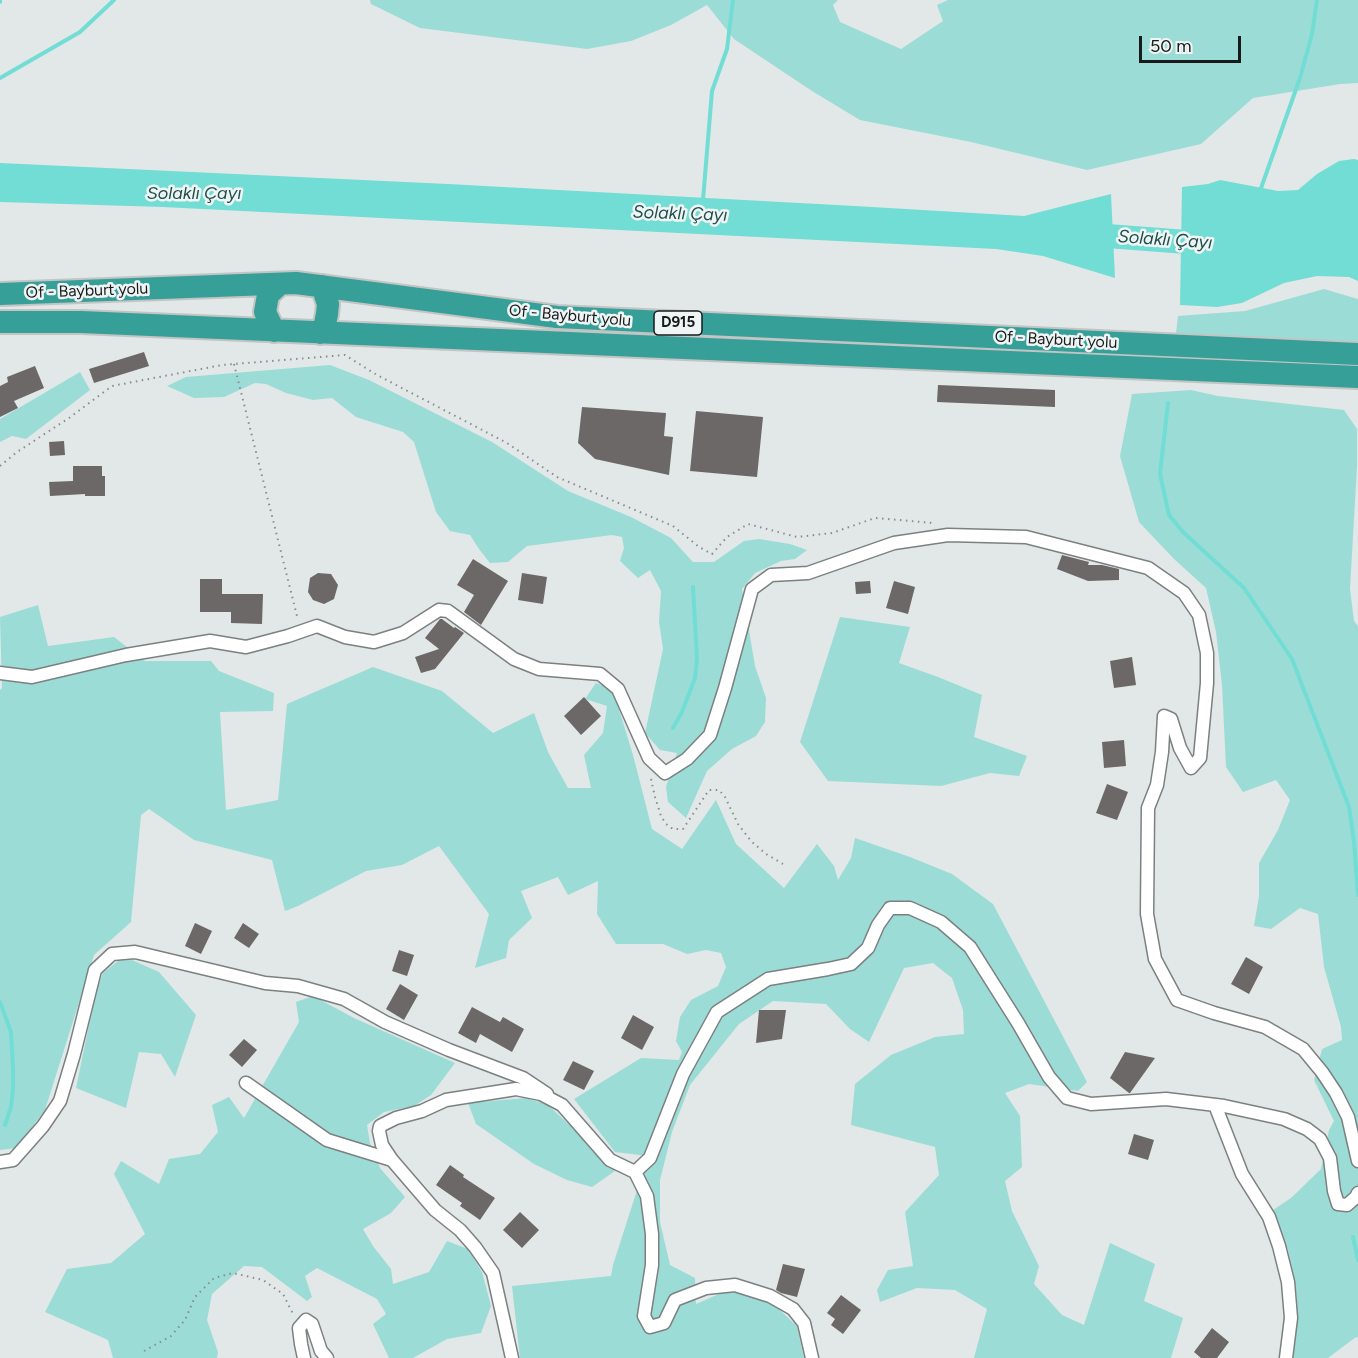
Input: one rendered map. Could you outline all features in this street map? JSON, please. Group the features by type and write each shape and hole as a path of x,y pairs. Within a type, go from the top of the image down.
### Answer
{"highway":[{"name":"Of - Bayburt yolu","path":"0,294 296,283 557,317 1358,354"},
{"path":"274,331 265,312 268,295 280,284"},
{"path":"320,333 325,324 328,304 322,286"},
{"name":"Of - Bayburt yolu","path":"0,322 81,322 1358,376"}],"street":[{"path":"0,673 32,677 126,655 210,641 246,647 317,626 345,637 374,642 403,633 439,610 448,611 514,659 539,669 600,674 618,689 649,758 665,773 687,759 710,735 726,688 752,589 771,575 808,573 894,543 948,535 1026,537 1148,568 1184,593 1199,615 1207,653 1207,683 1200,758 1191,768 1180,748 1171,719 1164,716 1158,785 1148,808 1147,914 1155,959 1177,1000 1265,1027 1303,1049 1322,1072 1348,1117 1358,1161"},
{"path":"635,1172 650,1158 683,1074 717,1011 768,979 851,964 868,948 878,925 890,908 910,908 942,922 970,947 1049,1077 1067,1098 1090,1104 1166,1099 1215,1105 1284,1119 1307,1129 1320,1139 1330,1158 1338,1204 1347,1205 1358,1193"},
{"path":"0,1162 14,1160 43,1126 60,1101 95,970 112,954 135,952 265,983 298,986 344,999 406,1032 524,1077 562,1105 610,1160 635,1172 647,1196 652,1233 652,1265 644,1316 650,1327 664,1323 675,1299 706,1288 735,1286 770,1296 793,1309 804,1323 812,1358"},
{"path":"246,1083 327,1140 392,1160"},
{"path":"512,1358 493,1273 476,1247 460,1230 435,1210 392,1160 382,1145 378,1131 380,1126 396,1118 422,1111 446,1100 516,1089 541,1094 562,1105"},
{"path":"1215,1105 1242,1174 1269,1217 1279,1246 1288,1282 1290,1309 1286,1358"},
{"path":"304,1358 299,1328 306,1320 312,1324 321,1351 327,1358"}],"path":[{"path":"0,466 112,386 222,365 345,355 377,375 507,443 557,477 673,526 699,548 712,554 727,537 748,524 797,537 832,533 874,518 941,524"},
{"path":"234,364 301,632"},
{"path":"649,758 655,797 666,824 673,829 683,829 709,790 718,790 726,797 738,824 750,841 783,864"},
{"path":"144,1351 171,1336 185,1320 195,1297 214,1278 233,1273 263,1280 283,1294 299,1328"}],"shaded area":[{"path":"370,0 838,0 833,5 840,22 901,49 943,21 937,5 948,0 1358,0 1358,83 1253,98 1201,144 1087,170 971,142 860,120 734,39 707,5 671,25 631,41 587,49 420,28 371,4"},
{"path":"1324,289 1358,299 1358,342 1176,333 1178,316 1245,311"},
{"path":"330,365 369,380 492,442 568,491 631,517 671,538 693,562 714,562 744,541 759,539 790,544 807,550 795,559 781,561 755,573 742,589 755,666 766,698 765,722 756,736 732,749 707,771 686,818 668,802 666,787 677,753 660,750 645,733 663,649 659,622 661,591 650,570 638,578 620,561 624,548 622,537 612,535 527,546 508,562 490,563 470,535 450,531 436,512 414,442 403,432 356,417 332,398 313,400 286,393 266,384 255,383 224,397 194,398 167,386 186,377"},
{"path":"80,372 90,390 26,439 12,436 0,442 0,419"},
{"path":"1191,390 1218,396 1344,410 1357,429 1350,589 1354,621 1358,626 1358,1338 1356,1337 1328,1358 1287,1358 1297,1298 1288,1250 1270,1212 1291,1198 1321,1169 1329,1130 1334,1121 1314,1080 1322,1049 1342,1040 1341,1027 1324,967 1318,914 1300,908 1271,929 1254,926 1259,896 1259,863 1278,830 1290,800 1276,780 1243,792 1226,767 1222,685 1216,632 1206,588 1139,522 1120,456 1132,394"},
{"path":"38,605 48,646 114,637 145,661 211,661 219,671 274,693 273,711 220,712 226,810 278,800 287,704 373,667 442,691 493,733 534,713 548,752 568,788 591,788 584,755 603,733 607,706 585,699 596,683 613,690 652,829 682,849 716,800 736,844 784,888 817,844 834,866 838,880 851,858 855,838 952,874 993,904 1087,1082 1078,1091 1029,1084 1005,1093 1020,1116 1022,1167 1005,1181 1012,1211 1039,1266 1034,1284 1062,1315 1084,1325 1110,1243 1155,1264 1144,1301 1183,1318 1171,1358 974,1358 987,1309 955,1290 917,1288 880,1302 877,1290 888,1270 913,1266 905,1212 939,1175 935,1147 851,1125 855,1084 891,1055 935,1037 964,1034 963,1010 952,978 933,963 904,968 869,1042 850,1029 826,1004 773,1001 739,1024 690,1085 672,1132 660,1180 660,1222 670,1265 695,1278 696,1304 728,1290 769,1300 797,1326 804,1358 520,1358 512,1286 611,1276 648,1156 615,1152 574,1099 641,1058 679,1060 682,1052 676,1041 680,1017 691,1000 718,986 726,967 721,953 706,950 687,954 663,944 616,944 597,914 598,881 568,895 558,877 521,891 532,918 509,940 506,958 475,968 489,914 439,846 402,865 366,871 285,911 272,860 194,840 149,809 141,815 131,922 94,955 45,1110 16,1148 0,1150 0,690 2,688 0,617"},
{"path":"840,617 910,627 899,663 982,695 974,737 1027,756 1019,776 990,773 941,786 828,781 800,742"},
{"path":"132,960 159,972 196,1015 175,1077 161,1054 139,1052 126,1108 76,1088 96,991 103,973 118,961"},
{"path":"313,996 354,1018 455,1063 431,1095 414,1106 384,1112 367,1125 370,1143 380,1168 405,1197 391,1213 363,1229 391,1269 393,1284 429,1272 447,1241 468,1249 482,1272 491,1306 481,1333 447,1339 413,1358 389,1358 373,1324 386,1314 377,1299 317,1268 305,1276 312,1297 307,1301 262,1267 244,1266 212,1294 207,1320 218,1352 217,1358 113,1358 108,1340 45,1312 67,1269 111,1263 145,1234 114,1174 121,1161 159,1184 169,1159 200,1154 218,1132 212,1105 229,1097 244,1118 299,1022 296,1002"},
{"path":"526,1098 548,1105 615,1171 592,1187 567,1180 534,1164 476,1124 468,1103"}],"water":[{"path":"1358,160 1358,281 1349,277 1317,276 1284,283 1242,303 1217,307 1180,305 1182,187 1220,180 1278,191 1298,190 1317,174 1339,161"},
{"path":"0,163 448,184 1024,216 1111,194 1115,278 1043,256 996,249 163,207 0,202"}],"building":[{"path":"144,352 149,366 94,383 89,369"},
{"path":"35,366 44,388 14,401 18,408 0,417 0,386 8,382 7,377"},
{"path":"938,385 1055,390 1055,407 937,402"},
{"path":"582,407 666,413 664,436 673,437 669,475 595,459 578,443"},
{"path":"696,411 763,417 757,477 690,471"},
{"path":"64,441 65,455 50,456 49,442"},
{"path":"73,466 102,466 102,476 105,476 105,496 85,496 85,494 50,496 49,482 73,481"},
{"path":"1062,555 1089,562 1088,565 1119,569 1119,580 1088,581 1057,569"},
{"path":"473,559 508,581 481,625 464,612 474,595 457,585"},
{"path":"318,573 331,574 338,585 334,599 324,604 313,600 308,592 310,578"},
{"path":"522,573 547,577 543,604 518,600"},
{"path":"200,579 222,579 222,594 263,594 262,624 231,623 231,612 200,612"},
{"path":"870,581 871,593 856,594 855,582"},
{"path":"894,581 915,587 908,614 886,608"},
{"path":"440,619 464,633 435,669 421,673 415,657 439,649 425,638"},
{"path":"1132,657 1136,685 1114,688 1110,661"},
{"path":"584,697 601,716 581,735 564,716"},
{"path":"1124,740 1126,766 1104,768 1102,742"},
{"path":"1107,784 1128,792 1117,820 1096,813"},
{"path":"195,923 212,931 201,954 185,946"},
{"path":"243,923 259,934 249,948 234,938"},
{"path":"399,950 414,955 407,976 392,971"},
{"path":"1246,957 1263,967 1249,994 1231,984"},
{"path":"400,984 418,995 404,1020 386,1009"},
{"path":"472,1007 500,1022 503,1017 524,1029 512,1052 480,1034 476,1043 458,1033"},
{"path":"759,1010 786,1010 782,1039 756,1043"},
{"path":"633,1015 654,1027 642,1050 621,1038"},
{"path":"244,1039 257,1050 242,1067 229,1055"},
{"path":"1125,1052 1155,1058 1130,1093 1110,1078"},
{"path":"573,1061 594,1071 584,1090 563,1080"},
{"path":"1134,1134 1154,1140 1148,1160 1128,1154"},
{"path":"450,1165 464,1175 463,1177 495,1198 480,1220 460,1206 462,1203 436,1185"},
{"path":"520,1212 539,1230 522,1248 503,1230"},
{"path":"783,1264 805,1269 797,1297 776,1290"},
{"path":"841,1295 861,1310 843,1334 831,1325 835,1319 827,1313"},
{"path":"1212,1328 1229,1342 1217,1358 1201,1358 1194,1352"}],"waterway":[{"path":"0,78 80,32 114,0"},
{"path":"703,200 712,91 727,49 733,0"},
{"path":"1260,191 1300,78 1312,34 1317,0"},
{"name":"Solaklı Çayı","path":"1081,234 1213,244"},
{"path":"1168,403 1160,474 1169,515 1183,532 1244,588 1292,659 1349,807 1358,895"},
{"path":"673,728 695,678 697,659 693,587"},
{"path":"0,1002 11,1032 13,1069 11,1107 5,1125"},
{"path":"1353,1237 1358,1260"}]}
